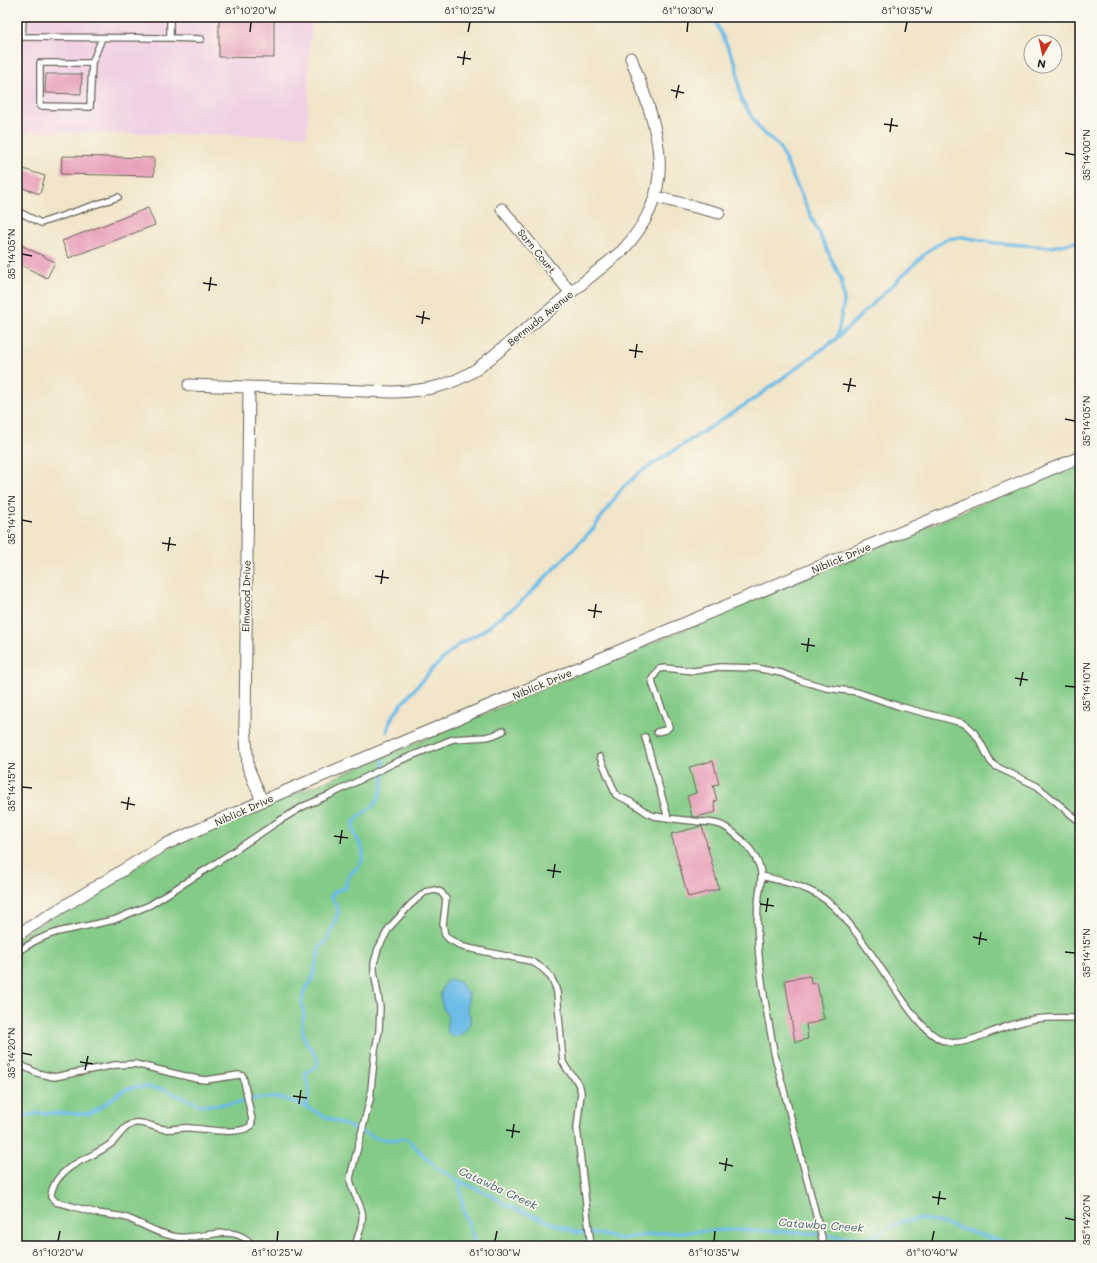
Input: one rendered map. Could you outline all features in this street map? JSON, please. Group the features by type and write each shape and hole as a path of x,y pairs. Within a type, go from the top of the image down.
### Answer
{"street":[{"name":"Bermuda Avenue","path":"188,385 393,392 422,390 445,386 477,369 604,267 630,243 643,225 656,197 659,175 659,148 646,97 631,58"},
{"path":"656,197 719,213"},
{"name":"Sarn Court","path":"502,209 571,293"},
{"name":"Elmwood Drive","path":"249,387 245,724 248,767 262,801"},
{"name":"Niblick Drive","path":"17,935 164,845 262,801 1080,457"}],"lane":[{"path":"23,17 20,37 201,39"},
{"path":"170,17 170,38"},
{"path":"92,63 40,63 40,106 90,107 92,63 102,38"},
{"path":"17,211 41,222 118,197"},
{"path":"657,732 666,730 669,727 653,685 652,679 659,669 672,668 694,671 720,667 756,668 769,670 817,685 857,692 898,706 963,723 974,731 991,762 995,766 1037,786 1080,822"},
{"path":"17,952 46,936 114,920 150,905 304,806 332,794 394,763 453,740 494,736 503,731"},
{"path":"645,737 668,818"},
{"path":"600,757 616,795 631,802 649,814 668,818 716,823 725,827 742,841 752,854 761,870 762,876 758,917 758,942 768,1018 774,1052 824,1246"},
{"path":"762,876 804,888 823,898 833,906 864,944 911,1012 932,1032 948,1042 961,1042 1035,1019 1061,1017 1080,1018"},
{"path":"355,1246 362,1211 350,1184 350,1178 355,1153 370,1099 380,1017 374,971 376,953 382,938 389,928 425,892 435,890 441,892 446,899 443,930 449,939 463,947 530,961 548,973 554,982 557,992 563,1062 576,1080 580,1087 581,1093 577,1128 591,1246"},
{"path":"17,1063 37,1073 54,1077 115,1065 131,1064 206,1080 241,1075 244,1078 252,1120 251,1126 248,1128 217,1131 190,1128 168,1130 144,1124 133,1124 125,1128 112,1143 95,1154 67,1168 56,1183 51,1193 51,1197 56,1202 98,1213 123,1217 167,1235 186,1238 235,1233 248,1240 253,1246"}],"shaded area":[{"path":"17,17 311,17 307,136 17,132"}],"green space":[{"path":"1080,462 1080,1246 17,1246 17,938 166,849"}],"water":[{"path":"449,979 458,981 469,994 468,1010 470,1022 463,1033 456,1036 450,1035 447,1031 446,1027 448,1017 444,1011 441,1001 442,990"}],"building":[{"path":"219,17 274,17 274,58 219,57"},
{"path":"46,74 82,74 81,94 45,93"},
{"path":"62,156 154,158 154,176 61,174"},
{"path":"17,167 45,176 40,194 17,186"},
{"path":"148,208 155,225 69,258 62,241"},
{"path":"17,243 55,262 47,278 17,263"},
{"path":"713,761 719,784 713,785 717,801 714,802 716,812 692,817 687,796 696,793 689,767"},
{"path":"702,826 719,889 688,897 671,834"},
{"path":"810,976 811,984 817,983 824,1019 819,1020 819,1022 806,1024 808,1039 795,1042 785,980"}],"waterway":[{"path":"713,17 736,64 741,99 760,130 779,146 841,279 844,302 837,338"},
{"path":"387,732 391,719 399,707 433,668 458,645 483,631 523,600 593,529 622,488 639,473 754,399 836,339 929,250 947,239 963,237 994,243 1052,247 1080,241"},
{"path":"305,1107 309,1093 306,1072 318,1065 317,1058 304,1038 302,1025 304,1015 302,1002 304,991 312,980 320,947 328,939 339,911 331,897 334,892 345,888 349,876 362,861 363,853 355,833 354,825 355,821 372,807 379,797 383,779 383,760"},
{"name":"Catawba Creek","path":"17,1118 41,1113 89,1114 97,1110 122,1091 135,1087 148,1087 165,1090 200,1105 235,1103 259,1098 282,1098 298,1103 328,1118 379,1139 395,1140 403,1138 408,1140 438,1169 459,1181 491,1195 508,1206 575,1232 599,1234 618,1239 661,1233 730,1230 796,1232 870,1238 901,1222 922,1219 938,1222 1016,1246"},
{"path":"459,1181 464,1212 477,1246"}]}
